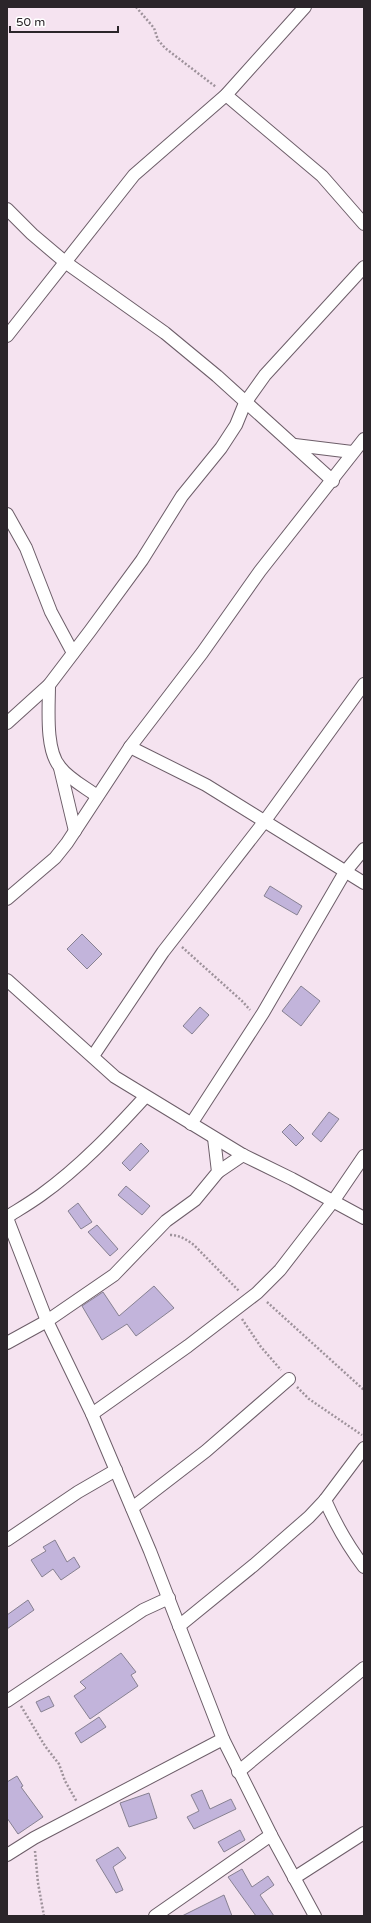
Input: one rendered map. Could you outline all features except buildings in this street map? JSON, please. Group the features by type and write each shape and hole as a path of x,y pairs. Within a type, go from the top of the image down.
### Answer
{"street":[{"path":"7,336 134,175 226,95 305,7"},
{"path":"226,95 322,176 364,224"},
{"path":"7,209 32,234 65,262 165,333 217,376 245,403 295,445 333,481"},
{"path":"7,723 49,685 142,560 182,496 221,448 236,425 245,403 265,375 364,267"},
{"path":"7,899 55,858 130,747 202,653 260,572 333,481 352,452 364,439"},
{"path":"295,445 352,452"},
{"path":"7,514 26,548 51,612 72,653"},
{"path":"93,1056 173,939 264,822 364,684"},
{"path":"49,685 51,748 53,756 60,768 74,831"},
{"path":"130,747 206,785 364,883"},
{"path":"60,768 97,796"},
{"path":"191,1124 257,1022 345,872 364,849"},
{"path":"7,980 115,1077 145,1097 243,1155 334,1200 364,1218"},
{"path":"145,1097 117,1129 74,1169 40,1196 7,1217 47,1322 92,1414 132,1508 223,1739 238,1772 315,1916"},
{"path":"214,1138 218,1172"},
{"path":"7,1343 47,1322 114,1275 166,1221 195,1200 218,1172 243,1155"},
{"path":"92,1414 188,1346 257,1293 280,1270 334,1200 364,1156"},
{"path":"132,1508 206,1451 289,1379"},
{"path":"179,1626 254,1565 309,1517 325,1500 364,1448"},
{"path":"7,1540 78,1492 116,1470"},
{"path":"325,1500 341,1534 364,1567"},
{"path":"11,1699 78,1652 143,1610 168,1598"},
{"path":"238,1772 364,1668"},
{"path":"7,1855 34,1838 223,1739"},
{"path":"294,1878 364,1833"},
{"path":"155,1916 271,1835"}],"path":[{"path":"136,7 154,28 158,40 165,48 226,95"},
{"path":"173,939 242,1001 257,1022"},
{"path":"150,1237 176,1235 186,1239 215,1266 247,1301"},
{"path":"257,1293 364,1390"},
{"path":"11,1699 59,1764 74,1797 84,1812"},
{"path":"34,1838 38,1883 44,1916"}]}
